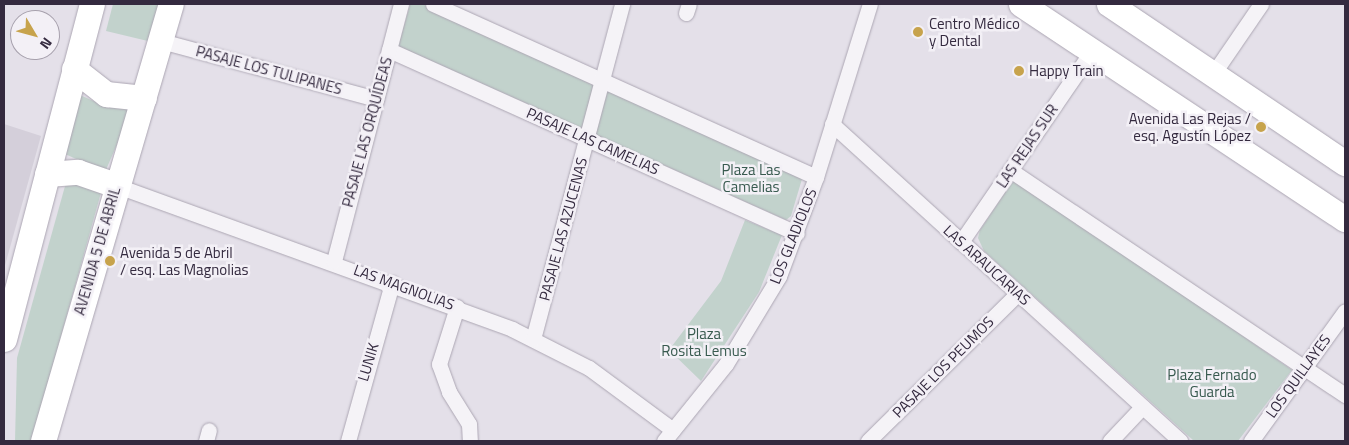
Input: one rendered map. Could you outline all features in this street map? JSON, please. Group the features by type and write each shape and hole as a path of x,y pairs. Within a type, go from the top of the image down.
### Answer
{"main road":[{"path":"4,339 92,4"},
{"name":"AVENIDA 5 DE ABRIL","path":"43,441 115,185 144,98 171,4"},
{"path":"1108,4 1345,163"},
{"path":"1030,6 1092,51 1345,219"},
{"path":"74,69 106,94 144,98"},
{"path":"47,174 78,172 115,185"}],"street":[{"name":"PASAJE LAS ORQUÍDEAS","path":"334,261 401,4"},
{"path":"433,4 816,176"},
{"name":"PASAJE LAS AZUCENAS","path":"533,339 622,4"},
{"name":"LOS GLADIOLOS","path":"668,436 746,334 797,233 870,4"},
{"path":"1213,74 1261,4"},
{"name":"PASAJE LOS TULIPANES","path":"161,41 376,98"},
{"name":"PASAJE LAS CAMELIAS","path":"389,50 797,233"},
{"name":"LAS REJAS SUR","path":"961,242 1092,51"},
{"name":"LAS ARAUCARIAS","path":"832,124 1180,441"},
{"path":"1010,170 1345,395"},
{"name":"LAS MAGNOLIAS","path":"115,185 334,261 457,307 533,339 608,380 668,436"},
{"name":"LUNIK","path":"348,441 392,283"},
{"name":"PASAJE LOS PEUMOS","path":"868,441 1018,293"},
{"path":"457,307 439,364 449,392 469,424 470,441"},
{"name":"LOS QUILLAYES","path":"1251,441 1345,310"},
{"path":"1110,441 1142,406"}],"shaded area":[{"path":"4,124 41,136 4,269"}],"green space":[{"path":"113,4 162,4 152,42 106,31"},
{"name":"Plaza Las Camelias","path":"422,4 796,169 802,179 791,216 786,220 398,46 410,5"},
{"path":"80,95 107,107 132,110 105,172 65,154"},
{"name":"Plaza Fernado Guarda","path":"1015,178 1292,370 1238,441 1194,441 984,251 978,238 980,230"},
{"path":"67,179 102,189 32,441 15,441 17,358"},
{"name":"Plaza Rosita Lemus","path":"745,220 782,235 759,292 701,381 669,350 721,281"}],"place":[{"name":"Centro Médico y Dental","path":"918,32"},
{"name":"Happy Train","path":"1019,71"},
{"name":"Avenida Las Rejas / esq. Agustín López","path":"1261,127"},
{"name":"Avenida 5 de Abril / esq. Las Magnolias","path":"110,261"}]}
